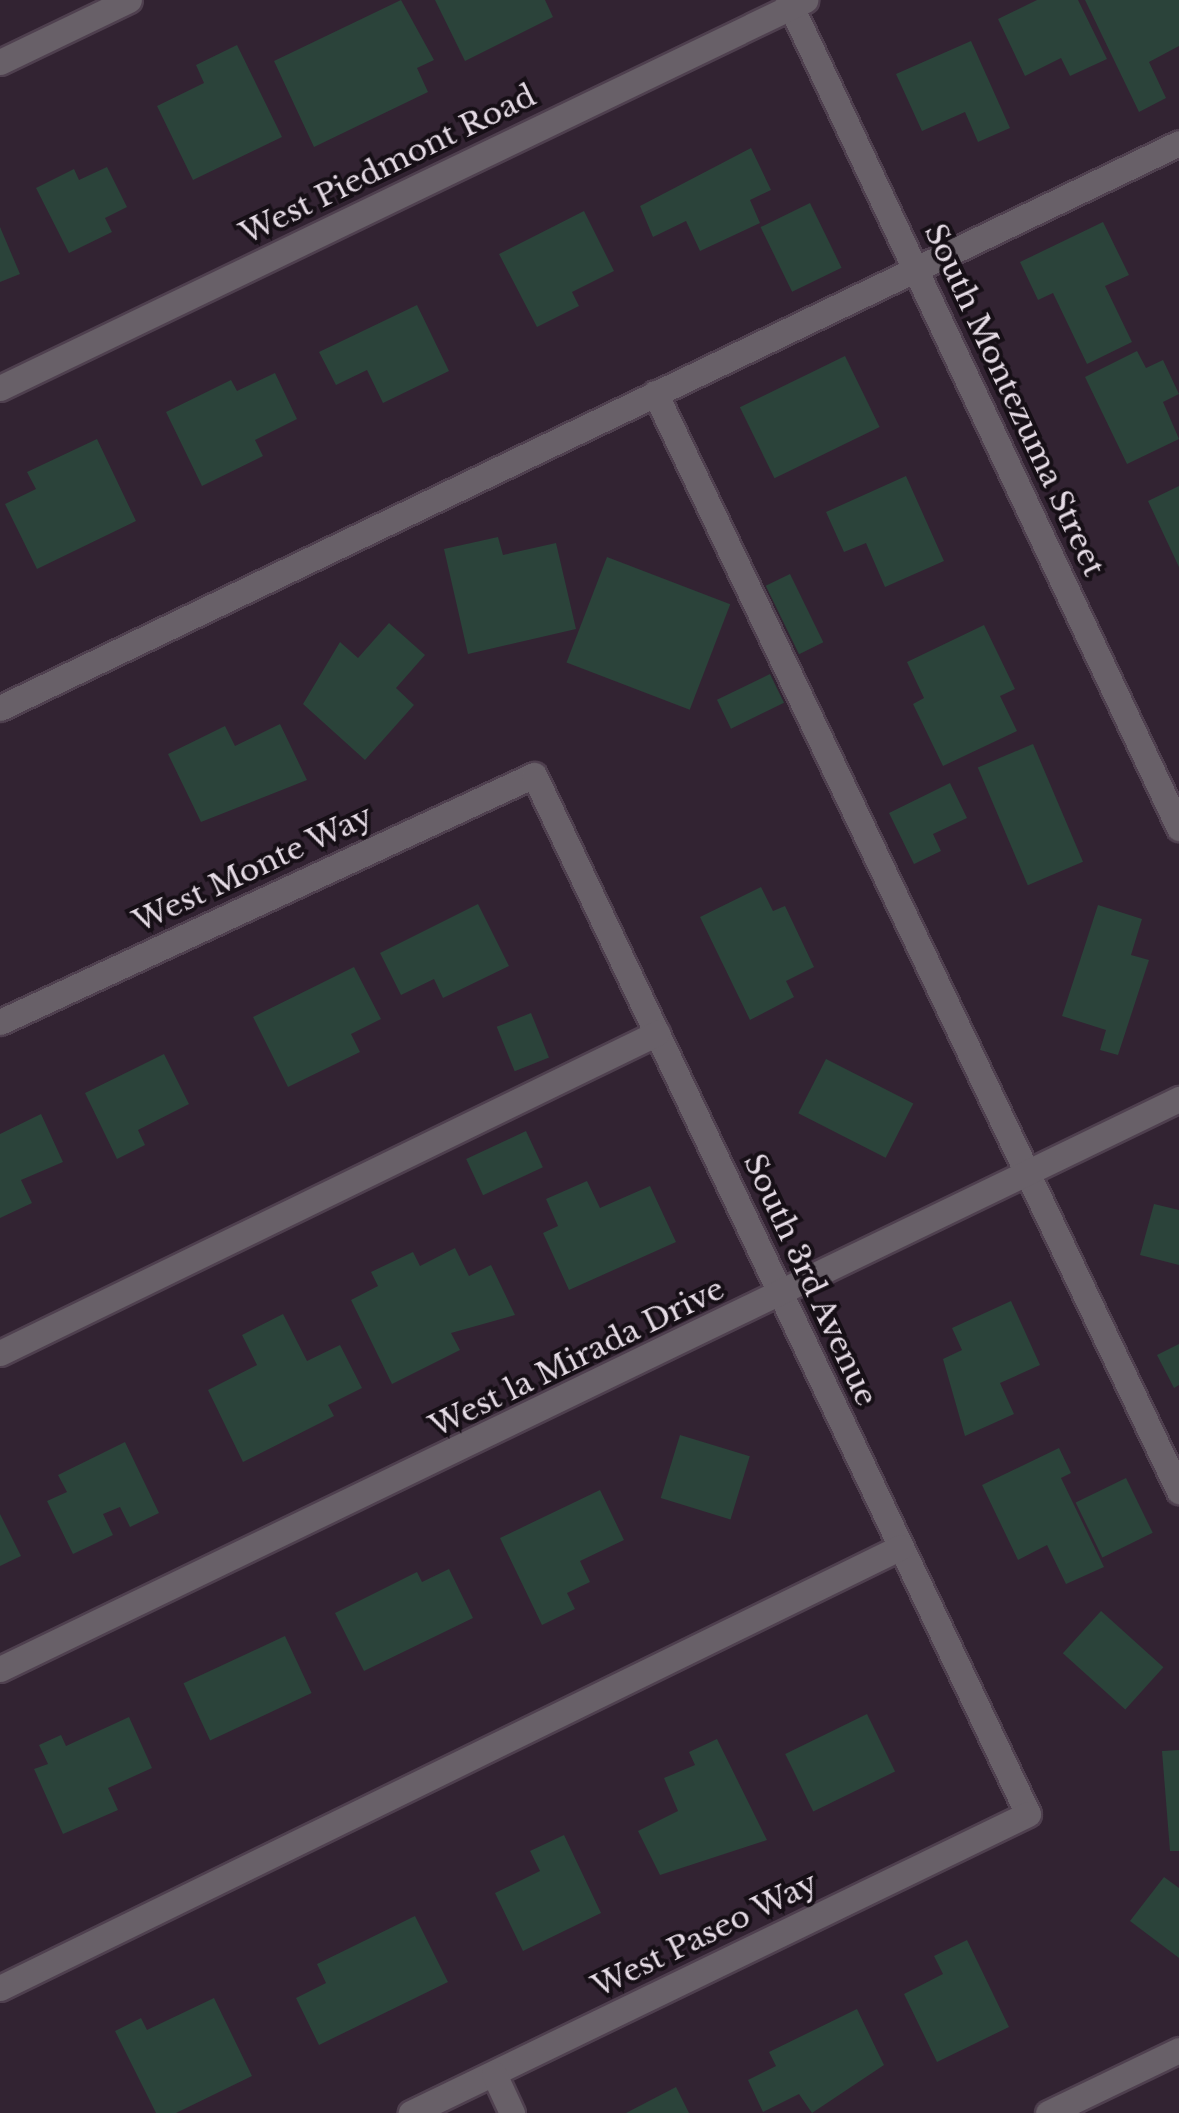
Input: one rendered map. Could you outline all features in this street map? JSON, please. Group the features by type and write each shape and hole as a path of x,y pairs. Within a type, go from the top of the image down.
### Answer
{"street":[{"path":"0,62 129,0"},
{"name":"South Montezuma Street","path":"795,2 1179,828"},
{"name":"West Piedmont Road","path":"0,388 795,2"},
{"path":"0,708 1178,146"},
{"path":"655,393 1179,1491"},
{"name":"West Monte Way","path":"3,1013 534,775"},
{"name":"South 3rd Avenue","path":"534,775 1028,1814"},
{"path":"0,1353 656,1034"},
{"name":"West la Mirada Drive","path":"0,1670 1029,1177 1179,1099"},
{"path":"0,1988 901,1547"},
{"name":"West Paseo Way","path":"411,2113 1028,1814"},
{"path":"1048,2113 1179,2050"},
{"path":"494,2074 512,2113"}],"building":[{"path":"401,0 434,60 417,68 428,92 314,147 274,61"},
{"path":"435,0 545,0 553,17 465,61"},
{"path":"1037,0 1078,0 1107,59 1070,76 1061,58 1025,76 998,19"},
{"path":"1085,0 1179,0 1179,46 1149,62 1166,98 1139,112"},
{"path":"971,41 1010,128 978,142 965,112 922,131 896,74"},
{"path":"237,45 282,137 193,180 157,106 204,83 196,65"},
{"path":"751,148 771,190 750,200 760,223 700,251 686,221 653,237 640,206"},
{"path":"107,167 127,207 105,218 112,232 69,253 36,188 74,169 79,180"},
{"path":"810,203 842,268 792,292 761,227"},
{"path":"584,211 614,271 572,292 579,306 537,327 499,254"},
{"path":"1103,222 1129,275 1105,286 1132,342 1087,364 1053,293 1038,300 1020,262"},
{"path":"0,227 20,274 0,282"},
{"path":"417,305 449,371 383,403 367,370 336,385 319,352"},
{"path":"1137,351 1146,368 1163,360 1179,394 1163,402 1179,439 1127,464 1085,377"},
{"path":"845,356 880,427 774,478 740,407"},
{"path":"275,373 297,419 255,440 263,456 202,486 166,412 231,380 237,391"},
{"path":"97,439 136,521 37,569 5,504 36,489 27,472"},
{"path":"906,476 944,561 885,587 866,543 844,552 826,512"},
{"path":"1179,486 1179,567 1148,501"},
{"path":"498,537 503,555 556,543 576,629 468,654 444,549"},
{"path":"607,557 730,604 690,710 567,662"},
{"path":"790,574 823,642 799,654 766,586"},
{"path":"389,623 425,655 396,688 414,705 365,760 303,704 340,642 358,658"},
{"path":"984,625 1015,689 1000,696 1017,731 943,766 913,704 924,698 907,662"},
{"path":"770,674 784,703 731,729 717,700"},
{"path":"280,724 307,780 201,822 168,754 225,726 235,746"},
{"path":"1033,744 1083,862 1028,885 978,767"},
{"path":"950,783 967,818 933,834 941,851 914,864 889,813"},
{"path":"761,887 773,911 785,906 814,967 786,981 794,997 750,1020 700,917"},
{"path":"478,904 509,966 443,998 434,979 401,995 380,953"},
{"path":"1098,905 1142,919 1131,955 1149,960 1118,1055 1100,1050 1106,1030 1062,1016"},
{"path":"354,967 381,1019 351,1034 360,1052 288,1087 253,1017"},
{"path":"531,1013 549,1058 515,1071 497,1027"},
{"path":"164,1054 189,1104 138,1130 145,1145 117,1159 85,1093"},
{"path":"826,1059 913,1103 886,1158 798,1113"},
{"path":"41,1114 63,1162 21,1180 32,1203 0,1218 0,1134"},
{"path":"526,1131 543,1167 483,1195 466,1159"},
{"path":"587,1181 600,1208 650,1186 676,1242 569,1290 543,1233 558,1226 546,1199"},
{"path":"1154,1204 1179,1210 1179,1265 1140,1255"},
{"path":"455,1248 469,1276 491,1265 515,1315 451,1333 460,1350 392,1384 351,1300 378,1286 371,1272 413,1252 420,1266"},
{"path":"1011,1301 1040,1365 1000,1383 1014,1414 965,1436 943,1359 962,1350 952,1328"},
{"path":"283,1314 307,1361 340,1345 362,1388 328,1405 334,1416 243,1462 208,1390 257,1365 242,1335"},
{"path":"1179,1344 1179,1385 1174,1388 1157,1355"},
{"path":"680,1435 750,1456 731,1519 661,1498"},
{"path":"125,1442 159,1513 130,1527 120,1507 103,1514 113,1535 73,1554 47,1501 67,1492 58,1475"},
{"path":"1059,1448 1071,1473 1061,1478 1104,1567 1066,1584 1047,1545 1018,1560 982,1485"},
{"path":"1126,1478 1153,1533 1102,1557 1076,1503"},
{"path":"600,1490 624,1540 580,1561 590,1582 567,1593 575,1609 542,1625 500,1538"},
{"path":"0,1514 21,1556 0,1566"},
{"path":"449,1569 473,1618 364,1671 335,1613 417,1572 422,1582"},
{"path":"1101,1611 1163,1667 1125,1710 1063,1653"},
{"path":"285,1636 312,1693 210,1740 183,1683"},
{"path":"867,1714 895,1772 813,1811 785,1754"},
{"path":"129,1717 152,1768 108,1788 118,1810 63,1834 34,1769 48,1764 39,1745 61,1735 66,1746"},
{"path":"717,1739 767,1840 660,1875 638,1831 678,1811 664,1778 695,1765 689,1752"},
{"path":"1179,1750 1179,1851 1170,1851 1162,1751"},
{"path":"564,1835 601,1913 523,1951 495,1893 540,1871 530,1851"},
{"path":"1164,1877 1179,1888 1179,1958 1130,1921"},
{"path":"415,1916 448,1982 319,2045 296,1998 326,1983 317,1964"},
{"path":"967,1940 1009,2027 937,2062 904,1994 943,1974 934,1956"},
{"path":"214,1998 252,2076 176,2113 156,2113 115,2031 141,2018 147,2030"},
{"path":"857,2009 884,2065 812,2113 799,2094 763,2112 748,2080 776,2066 769,2052"},
{"path":"676,2087 689,2113 626,2113"}]}
